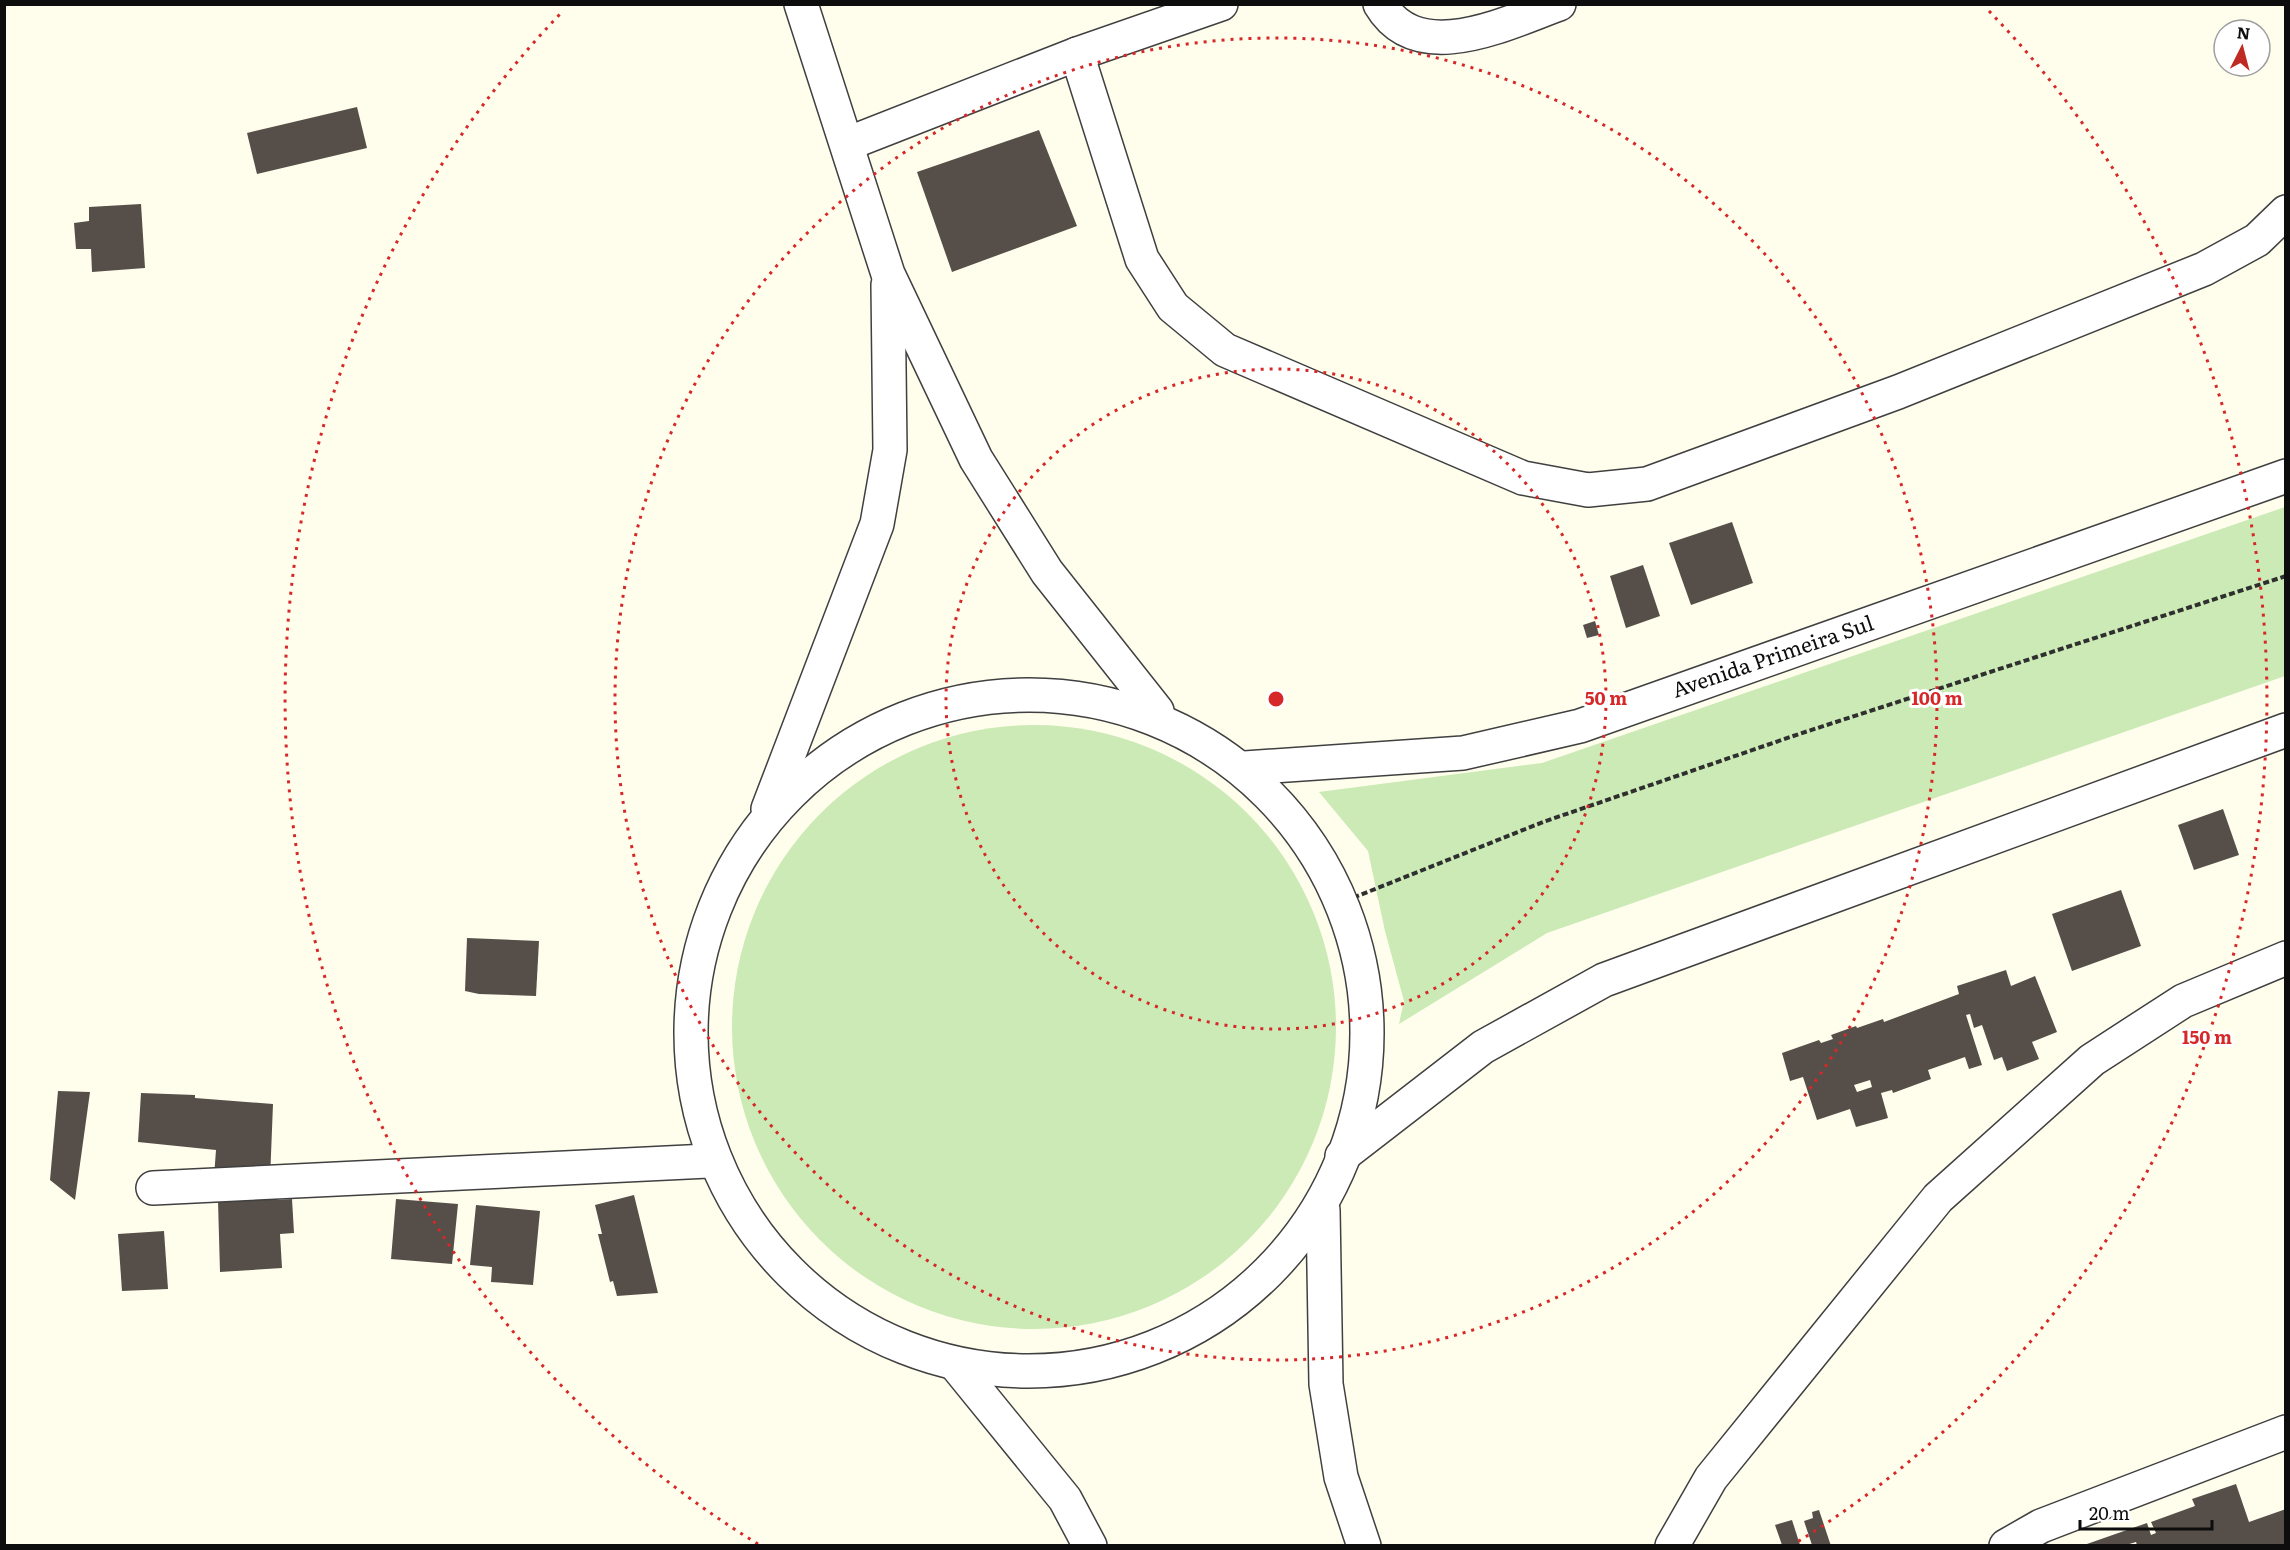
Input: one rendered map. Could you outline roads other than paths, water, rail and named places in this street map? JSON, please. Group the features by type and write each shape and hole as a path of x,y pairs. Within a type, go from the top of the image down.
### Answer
{"street":[{"path":"801,4 888,274 976,459 1047,572 1157,711 1168,721 1245,768 1303,828 1345,901 1371,1004 1342,1156 1323,1210 1326,1384 1341,1477 1365,1545"},
{"path":"847,144 1077,54 1221,4"},
{"path":"1380,4 1388,17 1412,33 1437,38 1473,34 1559,4"},
{"path":"1077,54 1142,259 1173,307 1225,350 1523,478 1588,490 1647,484 1898,392 2204,269 2257,240 2286,212"},
{"path":"888,274 890,450 877,524 766,814 708,914 687,1028 708,1161 761,1244 849,1321 956,1365 1057,1372 1155,1349 1242,1300 1323,1210"},
{"name":"Avenida Primeira Sul","path":"1245,768 1463,753 1580,726 2286,476"},
{"path":"766,814 855,738 964,698 1157,711"},
{"path":"1342,1156 1484,1047 1604,980 2286,730"},
{"path":"1672,1545 1711,1478 1938,1198 2092,1060 2182,1002 2286,958"},
{"path":"153,1188 708,1161"},
{"path":"956,1365 1065,1498 1090,1545"},
{"path":"2006,1545 2041,1526 2286,1432"}]}
